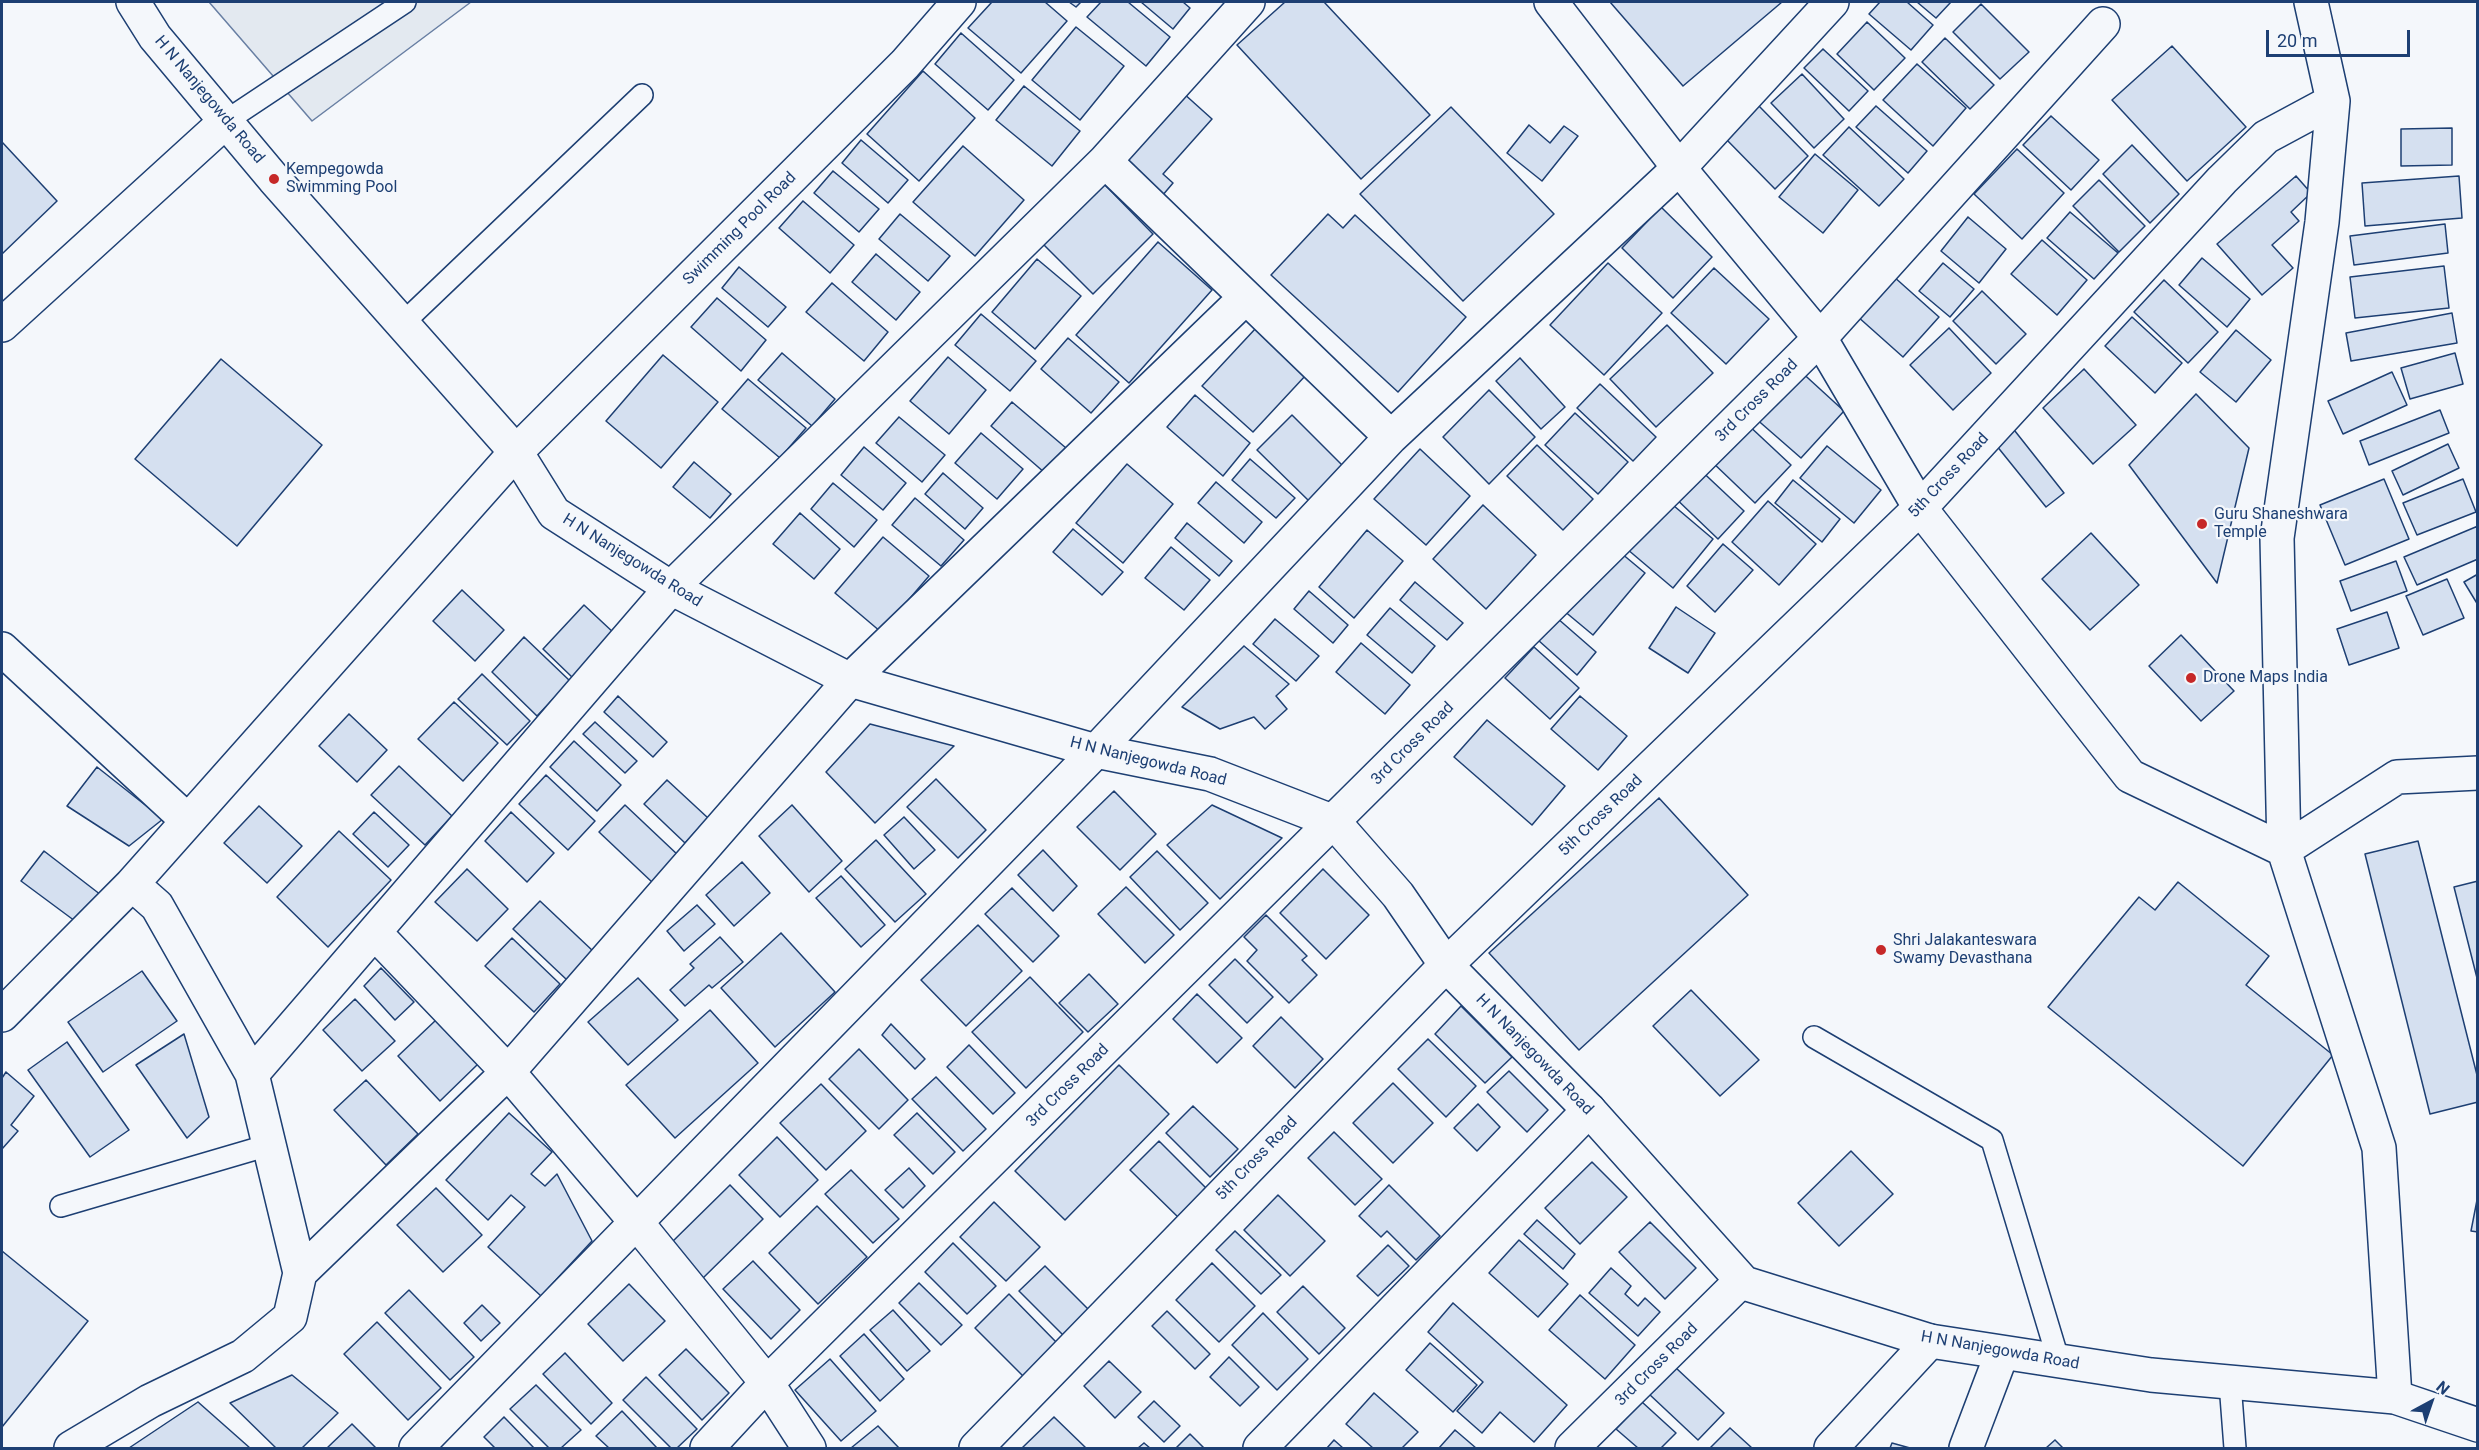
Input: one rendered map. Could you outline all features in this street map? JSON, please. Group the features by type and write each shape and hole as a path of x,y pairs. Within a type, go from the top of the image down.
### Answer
{"street":[{"name":"H N Nanjegowda Road","path":"133,2 155,37 226,121 516,452 554,513 671,588 850,680 1096,751 1210,774 1335,822 1398,895 1446,965 1589,1110 1742,1281 1930,1341 2151,1376 2395,1397 2478,1425"},
{"name":"Swimming Pool Road","path":"2,1015 132,884 516,452 905,64 959,2"},
{"path":"252,1074 671,588 1105,161 1248,2"},
{"path":"1551,2 1679,168 1820,338 1920,508 2130,776 2284,850"},
{"path":"416,1449 1096,751 1391,437 1679,168 1832,2"},
{"path":"2311,2 2333,101 2322,222 2277,538 2284,850 2379,1148 2395,1397"},
{"name":"3rd Cross Road","path":"707,1449 767,1383 1335,822 1820,338 2103,24"},
{"name":"5th Cross Road","path":"976,1449 1446,965 1920,508 2222,180 2266,137 2333,101"},
{"path":"2,325 226,121"},
{"path":"1105,161 1391,437"},
{"path":"300,1273 508,1072 850,680 1245,298"},
{"path":"2,649 188,821"},
{"path":"2284,850 2397,777 2478,773"},
{"path":"71,1449 150,1401 243,1356 290,1317 300,1273 252,1074 157,906 132,884"},
{"path":"375,933 508,1072 637,1223 767,1383 809,1449"},
{"path":"1260,1449 1589,1110"},
{"name":"3rd Cross Road","path":"1572,1449 1742,1281"},
{"path":"1831,1449 1930,1341"},
{"path":"1966,1449 2002,1353"}],"lane":[{"path":"226,121 405,2"},
{"path":"402,324 642,95"},
{"path":"1815,1037 1992,1140 2059,1362"},
{"path":"61,1206 269,1145"},
{"path":"2230,1383 2235,1449"}],"shaded area":[{"path":"209,2 471,2 312,121"}],"building":[{"path":"992,2 1045,2 1067,21 1021,73 968,28"},
{"path":"1069,2 1081,2 1076,7"},
{"path":"1101,2 1128,2 1170,37 1146,66 1087,17"},
{"path":"1141,2 1183,2 1190,8 1173,29"},
{"path":"1285,2 1324,2 1430,115 1361,179 1237,45"},
{"path":"1610,2 1782,2 1683,86"},
{"path":"1880,2 1907,2 1933,25 1911,50 1869,14"},
{"path":"1917,2 1951,2 1936,18"},
{"path":"1981,4 2029,52 2000,79 1953,32"},
{"path":"1867,22 1905,58 1874,90 1837,54"},
{"path":"1076,27 1124,66 1080,120 1032,80"},
{"path":"961,33 1014,80 988,110 935,64"},
{"path":"1945,38 1994,85 1970,109 1922,62"},
{"path":"2172,46 2246,127 2187,181 2112,100"},
{"path":"1823,49 1868,91 1849,111 1804,68"},
{"path":"1917,64 1966,108 1933,146 1883,100"},
{"path":"923,71 975,118 919,181 867,134"},
{"path":"1802,74 1844,119 1814,148 1771,103"},
{"path":"1024,86 1080,131 1052,166 996,120"},
{"path":"1182,92 1212,119 1163,174 1173,183 1162,196 1121,159"},
{"path":"1757,104 1808,156 1775,189 1724,137"},
{"path":"1876,106 1927,151 1908,173 1856,127"},
{"path":"1451,107 1554,214 1463,301 1360,194"},
{"path":"2051,116 2099,160 2071,190 2023,145"},
{"path":"1529,125 1550,143 1564,126 1578,136 1542,181 1507,153"},
{"path":"1849,127 1904,179 1879,206 1823,155"},
{"path":"2452,128 2452,165 2401,166 2401,129"},
{"path":"861,140 908,180 888,203 842,163"},
{"path":"2,142 57,201 2,254"},
{"path":"2132,145 2179,194 2150,223 2103,174"},
{"path":"963,146 1024,200 975,256 913,202"},
{"path":"2017,149 2064,193 2022,239 1974,194"},
{"path":"1815,154 1858,190 1823,233 1779,197"},
{"path":"833,171 879,209 859,232 814,193"},
{"path":"2296,176 2311,193 2291,212 2299,221 2272,245 2293,268 2262,295 2217,244"},
{"path":"2459,176 2462,218 2365,226 2362,183"},
{"path":"2099,180 2145,226 2119,252 2073,206"},
{"path":"1104,184 1153,234 1093,294 1043,244"},
{"path":"803,201 854,245 830,273 779,228"},
{"path":"1661,207 1712,257 1673,298 1622,248"},
{"path":"2070,212 2118,253 2094,279 2047,238"},
{"path":"900,214 950,256 928,281 879,239"},
{"path":"1328,214 1343,228 1355,215 1466,317 1398,392 1271,275"},
{"path":"1968,217 2006,249 1979,283 1941,251"},
{"path":"2445,224 2448,253 2354,265 2350,236"},
{"path":"2042,240 2087,280 2057,315 2011,274"},
{"path":"1158,242 1212,290 1129,383 1076,335"},
{"path":"876,254 920,292 896,320 852,282"},
{"path":"2202,258 2250,299 2227,327 2179,285"},
{"path":"1037,259 1081,296 1035,349 992,312"},
{"path":"1608,263 1662,313 1604,375 1550,325"},
{"path":"1943,263 1974,289 1950,317 1919,291"},
{"path":"2444,266 2449,308 2355,318 2350,277"},
{"path":"739,267 786,307 768,327 722,288"},
{"path":"1714,268 1769,319 1726,364 1671,313"},
{"path":"1893,276 1939,317 1903,357 1857,316"},
{"path":"2164,280 2218,332 2188,363 2134,312"},
{"path":"832,283 888,332 864,361 806,312"},
{"path":"1982,291 2026,334 1996,364 1953,321"},
{"path":"717,298 766,340 741,371 691,327"},
{"path":"2452,313 2457,343 2351,361 2346,333"},
{"path":"981,314 1036,361 1010,391 955,345"},
{"path":"2132,317 2182,363 2155,393 2105,346"},
{"path":"1667,325 1713,373 1656,427 1610,379"},
{"path":"1256,328 1306,375 1253,432 1202,386"},
{"path":"1949,328 1991,373 1953,410 1910,365"},
{"path":"2236,330 2271,360 2236,402 2200,372"},
{"path":"1068,338 1119,382 1091,413 1041,369"},
{"path":"782,353 835,399 812,426 758,380"},
{"path":"2455,353 2463,384 2410,399 2401,368"},
{"path":"663,355 718,402 661,468 606,421"},
{"path":"948,357 986,390 949,434 910,401"},
{"path":"1520,358 1565,407 1541,429 1496,381"},
{"path":"221,359 322,445 237,546 135,459"},
{"path":"1797,368 1844,411 1801,458 1754,417"},
{"path":"2084,369 2136,425 2093,464 2043,408"},
{"path":"2392,372 2407,405 2343,434 2328,401"},
{"path":"748,379 806,428 780,458 722,409"},
{"path":"1600,384 1656,437 1633,461 1577,408"},
{"path":"1489,390 1535,437 1489,484 1443,437"},
{"name":"Guru Shaneshwara Temple","path":"2196,394 2249,448 2217,583 2129,465"},
{"path":"1195,395 1250,443 1223,476 1167,427"},
{"path":"1012,402 1066,448 1045,473 991,426"},
{"path":"2440,410 2449,433 2369,465 2360,441"},
{"path":"1575,413 1628,462 1598,494 1545,445"},
{"path":"1292,415 1344,467 1310,502 1257,450"},
{"path":"899,417 945,455 922,482 876,443"},
{"path":"1745,422 1791,465 1755,503 1710,460"},
{"path":"2011,426 2064,493 2046,507 1992,440"},
{"path":"981,433 1023,469 997,499 955,463"},
{"path":"2448,444 2459,468 2403,495 2392,471"},
{"path":"1537,445 1593,499 1563,530 1507,476"},
{"path":"1827,446 1881,490 1854,523 1800,478"},
{"path":"864,447 906,483 883,510 841,475"},
{"path":"1420,449 1470,496 1426,545 1374,499"},
{"path":"1250,459 1295,498 1276,518 1232,480"},
{"path":"694,462 731,494 710,518 673,487"},
{"path":"1127,464 1173,504 1123,563 1076,523"},
{"path":"1694,464 1744,511 1718,539 1668,491"},
{"path":"943,473 983,508 965,529 925,494"},
{"path":"2384,479 2409,539 2345,565 2320,505"},
{"path":"2463,479 2476,512 2417,535 2403,503"},
{"path":"1793,480 1840,519 1822,542 1775,503"},
{"path":"1216,482 1262,522 1244,543 1198,503"},
{"path":"833,483 877,520 854,547 811,509"},
{"path":"915,498 964,540 941,566 892,525"},
{"path":"1667,500 1713,539 1673,588 1627,549"},
{"path":"1768,501 1816,544 1779,585 1732,542"},
{"path":"1483,505 1536,555 1486,609 1433,559"},
{"path":"800,513 840,549 814,579 773,544"},
{"path":"1187,523 1232,561 1219,576 1175,538"},
{"path":"2478,526 2478,559 2417,585 2404,557"},
{"path":"1073,529 1123,572 1102,595 1053,552"},
{"path":"1367,530 1403,561 1354,618 1319,587"},
{"path":"2091,533 2139,585 2090,630 2042,579"},
{"path":"883,537 929,576 881,632 835,593"},
{"path":"1723,544 1753,570 1715,612 1687,586"},
{"path":"1171,547 1210,580 1184,610 1145,578"},
{"path":"1615,548 1645,573 1593,635 1563,610"},
{"path":"2396,561 2407,591 2351,611 2340,581"},
{"path":"2478,574 2478,605 2464,582"},
{"path":"2447,579 2464,618 2423,635 2406,596"},
{"path":"1415,582 1463,623 1447,640 1400,600"},
{"path":"462,590 504,630 475,661 433,621"},
{"path":"1309,591 1348,625 1333,643 1294,609"},
{"path":"584,605 615,634 573,678 543,649"},
{"path":"1676,607 1715,633 1688,673 1649,648"},
{"path":"1390,608 1435,646 1412,673 1367,635"},
{"path":"2387,612 2399,648 2349,665 2337,629"},
{"path":"1557,618 1596,652 1577,675 1538,640"},
{"path":"1275,619 1319,656 1296,681 1253,644"},
{"name":"Drone Maps India","path":"2181,635 2234,691 2201,721 2149,666"},
{"path":"524,637 570,681 537,716 492,672"},
{"path":"1361,643 1410,685 1385,714 1336,672"},
{"path":"1244,646 1289,684 1276,696 1287,709 1265,729 1254,717 1220,729 1182,707"},
{"path":"1534,647 1579,688 1550,719 1505,678"},
{"path":"482,674 530,721 507,745 458,699"},
{"path":"618,696 667,742 653,757 604,712"},
{"path":"1580,696 1627,736 1598,770 1551,729"},
{"path":"454,702 498,743 463,781 418,739"},
{"path":"349,714 387,750 357,782 319,746"},
{"path":"1487,720 1565,786 1532,825 1454,757"},
{"path":"595,722 637,761 625,773 583,734"},
{"path":"870,724 954,746 875,823 826,772"},
{"path":"574,741 621,785 597,811 550,767"},
{"path":"399,766 452,816 425,845 371,795"},
{"path":"97,767 163,819 129,846 67,806"},
{"path":"546,775 595,821 568,850 519,804"},
{"path":"936,779 986,830 958,858 907,807"},
{"path":"667,780 708,818 685,843 644,804"},
{"path":"1114,791 1156,834 1120,870 1077,827"},
{"path":"1659,798 1748,895 1579,1050 1489,953"},
{"path":"625,805 679,856 653,883 599,832"},
{"path":"792,805 842,861 809,892 759,836"},
{"path":"1212,805 1282,838 1220,899 1167,845"},
{"path":"259,806 302,846 267,883 224,843"},
{"path":"374,812 409,845 388,867 353,834"},
{"path":"511,812 554,853 527,882 485,841"},
{"path":"904,817 935,850 914,869 884,835"},
{"path":"339,831 391,880 328,947 277,897"},
{"path":"876,840 926,894 895,922 845,869"},
{"path":"2418,841 2478,1079 2478,1102 2430,1114 2365,854"},
{"path":"1043,850 1077,886 1053,911 1018,875"},
{"path":"44,851 101,895 79,924 21,881"},
{"path":"1157,851 1208,903 1180,930 1130,877"},
{"path":"742,862 770,893 734,926 706,895"},
{"path":"467,869 508,909 477,941 435,902"},
{"path":"1323,869 1369,915 1326,959 1280,913"},
{"path":"841,876 885,925 861,947 816,898"},
{"path":"2478,881 2478,982 2454,887"},
{"path":"2178,882 2269,956 2246,985 2333,1055 2243,1166 2048,1007 2139,897 2155,910"},
{"path":"1126,887 1174,935 1145,963 1098,914"},
{"path":"1012,888 1059,936 1033,962 985,914"},
{"path":"540,901 594,952 567,980 513,929"},
{"path":"697,905 715,924 684,951 667,931"},
{"path":"1266,915 1307,956 1302,960 1317,975 1289,1003 1247,961 1257,950 1244,937"},
{"path":"978,925 1022,971 966,1026 921,980"},
{"path":"781,933 835,992 775,1047 721,988"},
{"path":"720,937 743,962 712,988 709,985 685,1006 670,990 694,968 690,964"},
{"path":"512,938 560,984 534,1012 485,966"},
{"path":"1235,959 1273,997 1247,1023 1209,985"},
{"path":"381,968 414,1002 395,1020 364,986"},
{"path":"142,971 177,1021 103,1072 68,1022"},
{"path":"1089,974 1118,1004 1088,1032 1059,1003"},
{"path":"1030,977 1083,1032 1026,1088 972,1032"},
{"path":"638,978 678,1020 628,1065 588,1022"},
{"path":"1691,990 1759,1060 1720,1096 1653,1026"},
{"path":"1197,994 1242,1038 1217,1063 1173,1019"},
{"path":"355,999 395,1041 362,1071 323,1030"},
{"path":"1461,1006 1512,1057 1485,1083 1435,1034"},
{"path":"710,1010 758,1063 675,1138 626,1085"},
{"path":"1281,1017 1323,1059 1295,1088 1253,1046"},
{"path":"436,1020 478,1064 440,1101 398,1056"},
{"path":"891,1024 925,1059 915,1069 882,1035"},
{"path":"184,1034 209,1117 187,1138 136,1065"},
{"path":"1428,1039 1476,1086 1446,1117 1398,1069"},
{"path":"67,1042 129,1130 90,1157 28,1070"},
{"path":"969,1045 1015,1093 993,1114 947,1067"},
{"path":"859,1049 908,1100 879,1129 829,1079"},
{"path":"1119,1065 1169,1114 1065,1220 1015,1171"},
{"path":"1509,1071 1548,1110 1527,1132 1487,1092"},
{"path":"6,1072 34,1096 11,1125 18,1131 2,1149 2,1078"},
{"path":"936,1077 986,1129 963,1151 912,1099"},
{"path":"366,1080 418,1134 386,1165 334,1110"},
{"path":"1393,1083 1433,1123 1393,1163 1353,1123"},
{"path":"821,1084 866,1131 826,1170 780,1123"},
{"path":"1478,1104 1500,1127 1477,1151 1454,1128"},
{"path":"1193,1106 1238,1149 1210,1177 1166,1133"},
{"path":"509,1113 552,1152 531,1174 545,1186 557,1174 592,1241 541,1296 488,1247 525,1207 511,1195 488,1220 446,1180"},
{"path":"917,1113 955,1152 933,1174 894,1135"},
{"path":"1334,1132 1382,1179 1355,1205 1308,1158"},
{"path":"777,1137 818,1180 780,1217 739,1175"},
{"path":"1159,1141 1208,1190 1180,1219 1130,1170"},
{"path":"1851,1151 1893,1194 1839,1246 1798,1203"},
{"path":"1592,1162 1627,1197 1580,1244 1545,1208"},
{"path":"909,1168 925,1186 903,1208 885,1190"},
{"path":"851,1170 899,1219 873,1243 825,1194"},
{"path":"730,1185 763,1219 702,1279 669,1245"},
{"path":"1389,1185 1440,1236 1416,1260 1387,1231 1381,1237 1359,1216"},
{"path":"436,1188 482,1235 443,1272 397,1225"},
{"path":"1278,1195 1325,1241 1290,1276 1244,1230"},
{"path":"2478,1200 2478,1232 2471,1231"},
{"path":"994,1202 1040,1247 1006,1281 960,1237"},
{"path":"817,1206 867,1257 818,1304 769,1253"},
{"path":"1537,1220 1575,1254 1563,1269 1524,1234"},
{"path":"1650,1222 1696,1268 1665,1299 1619,1252"},
{"path":"1235,1231 1281,1275 1261,1294 1216,1250"},
{"path":"1519,1240 1568,1284 1538,1317 1489,1273"},
{"path":"953,1243 996,1286 967,1314 925,1272"},
{"path":"1388,1245 1409,1266 1378,1296 1357,1276"},
{"path":"2,1251 88,1321 2,1427"},
{"path":"753,1261 800,1310 771,1339 723,1289"},
{"path":"1212,1263 1255,1306 1219,1342 1176,1300"},
{"path":"1045,1266 1089,1310 1063,1335 1019,1291"},
{"path":"1611,1268 1631,1286 1625,1294 1638,1306 1645,1298 1660,1312 1638,1336 1589,1293"},
{"path":"919,1283 962,1325 941,1345 899,1303"},
{"path":"629,1284 665,1321 623,1361 588,1324"},
{"path":"1303,1286 1345,1328 1319,1354 1277,1312"},
{"path":"409,1290 474,1357 450,1380 385,1313"},
{"path":"1009,1294 1058,1344 1024,1377 975,1328"},
{"path":"1580,1295 1635,1345 1605,1379 1549,1330"},
{"path":"1453,1303 1567,1405 1534,1442 1500,1412 1482,1433 1457,1411 1483,1382 1428,1332"},
{"path":"482,1305 500,1323 481,1341 464,1323"},
{"path":"893,1310 930,1351 907,1371 870,1330"},
{"path":"1167,1311 1210,1354 1195,1369 1152,1326"},
{"path":"1263,1313 1308,1359 1277,1390 1232,1345"},
{"path":"377,1322 441,1388 408,1420 344,1354"},
{"path":"864,1334 904,1379 880,1401 840,1356"},
{"path":"1430,1343 1477,1385 1453,1412 1406,1370"},
{"path":"686,1349 729,1393 702,1420 659,1375"},
{"path":"565,1353 612,1403 591,1424 543,1374"},
{"path":"1229,1357 1259,1387 1240,1406 1210,1377"},
{"path":"830,1359 876,1411 841,1441 795,1390"},
{"path":"1109,1361 1141,1392 1115,1418 1084,1386"},
{"path":"1675,1367 1724,1413 1698,1440 1649,1394"},
{"path":"292,1375 338,1413 302,1448 276,1448 230,1403"},
{"path":"646,1377 697,1429 677,1448 671,1448 623,1400"},
{"path":"536,1385 581,1430 561,1448 549,1448 510,1409"},
{"path":"1374,1393 1418,1432 1402,1448 1373,1448 1346,1424"},
{"path":"1154,1401 1180,1426 1164,1442 1138,1417"},
{"path":"198,1402 250,1448 129,1448"},
{"path":"1642,1402 1676,1433 1661,1448 1638,1448 1616,1429"},
{"path":"622,1411 657,1448 609,1448 596,1436"},
{"path":"504,1417 534,1448 495,1448 484,1437"},
{"path":"1054,1417 1086,1448 1022,1448"},
{"path":"352,1424 376,1448 327,1448"},
{"path":"878,1426 899,1448 851,1448"},
{"path":"1730,1428 1752,1448 1710,1448"},
{"path":"1455,1430 1476,1448 1439,1448"},
{"path":"1190,1434 1204,1448 1176,1448"},
{"path":"1334,1440 1343,1448 1327,1448"},
{"path":"2055,1440 2063,1448 2046,1448"},
{"path":"1144,1443 1150,1448 1138,1448"},
{"path":"1892,1443 1910,1448 1890,1448"}],"place":[{"name":"Kempegowda Swimming Pool","path":"274,179"},
{"name":"Guru Shaneshwara Temple","path":"2202,524"},
{"name":"Drone Maps India","path":"2191,678"},
{"name":"Shri Jalakanteswara Swamy Devasthana","path":"1881,950"}]}
